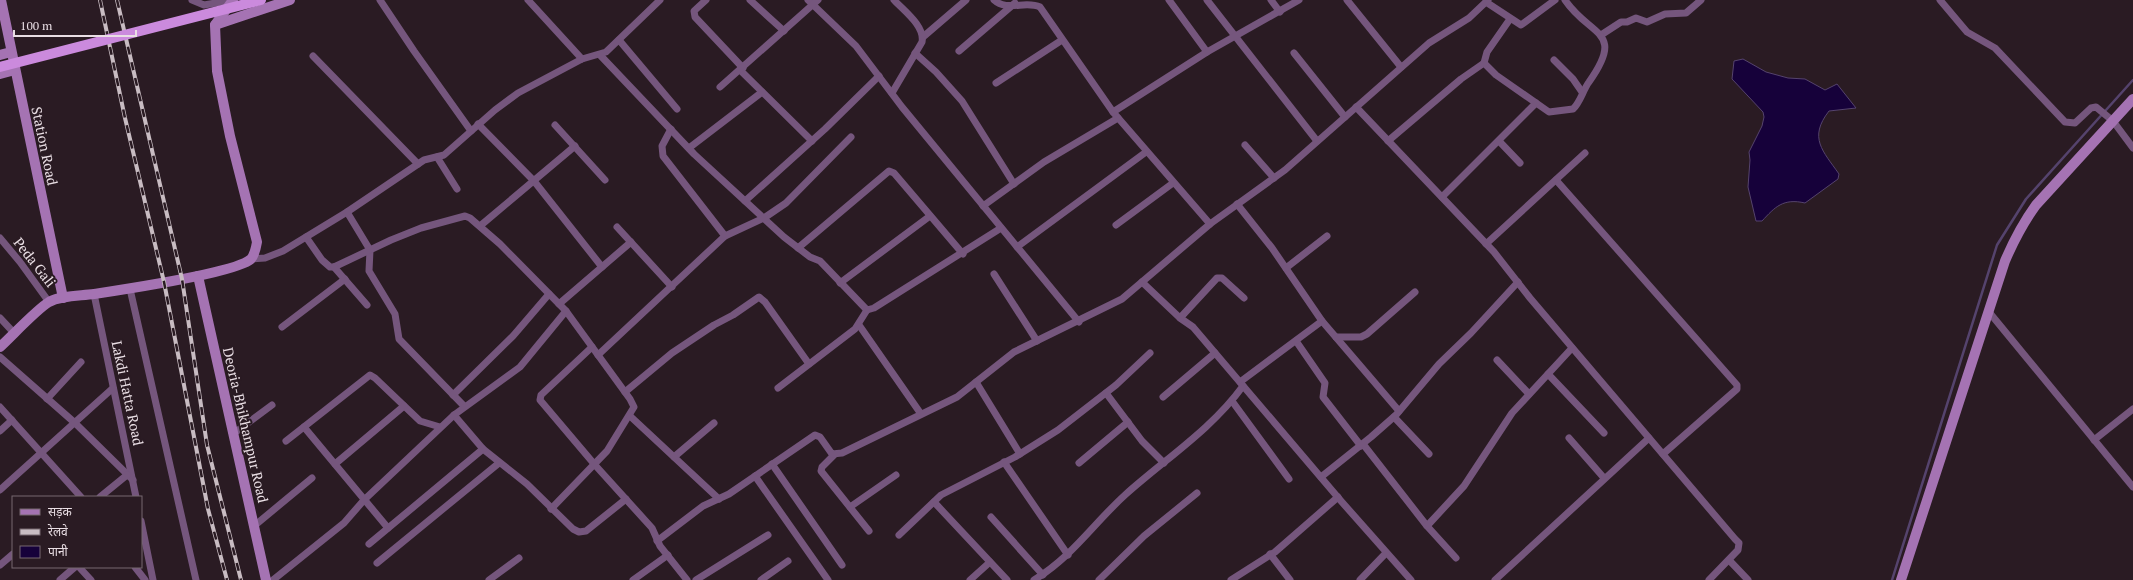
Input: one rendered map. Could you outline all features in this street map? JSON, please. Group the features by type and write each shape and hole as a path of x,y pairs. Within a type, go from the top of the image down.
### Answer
{"main road":[{"path":"0,347 49,302 63,298 130,289 198,276 242,264 250,259 256,252 257,242 230,136 217,71 215,25 232,0"},
{"path":"0,67 261,0"},
{"path":"215,25 290,0"},
{"name":"Station Road","path":"1,2 63,298"},
{"path":"0,55 12,52"},
{"path":"0,74 15,70"},
{"path":"1901,580 2005,261 2022,223 2111,120 2133,98"},
{"name":"Deoria-Bhikhampur Road","path":"198,276 266,580"}],"street":[{"path":"192,0 204,5 232,0"},
{"path":"380,0 471,131"},
{"path":"528,0 582,59"},
{"path":"648,0 654,6"},
{"path":"250,259 272,256 347,212 418,164 429,158 444,155 478,124 518,93 582,59 606,52 660,0"},
{"path":"706,0 694,11 695,16 762,92 812,141"},
{"path":"750,0 784,31"},
{"path":"894,0 916,24 923,37"},
{"path":"892,93 923,37 966,0"},
{"path":"994,0 1003,4 1028,0 1035,2 1040,7 1113,112 1146,152 1210,224"},
{"path":"1169,0 1207,52"},
{"path":"1207,0 1317,141"},
{"path":"1271,0 1280,12"},
{"path":"1113,112 1207,52 1299,0"},
{"path":"1347,0 1401,67"},
{"path":"868,531 821,471 822,467 834,454 842,453 957,397 1014,352 1079,322 1122,299 1210,224 1274,178 1429,43 1469,18 1487,1 1510,19 1520,25 1523,25 1555,0"},
{"path":"1484,63 1496,75 1552,113 1573,109 1604,57 1605,51 1601,35 1565,0"},
{"path":"1601,35 1621,22 1627,22 1636,18 1647,22 1665,14 1686,13 1701,0"},
{"path":"1940,0 1967,32 1995,48 2065,122 2075,123 2091,108 2098,108 2111,120 2133,148"},
{"path":"720,87 784,31 813,2 856,46 983,206 1079,322"},
{"path":"959,51 1016,2"},
{"path":"1388,140 1460,79 1484,63 1487,52 1510,19"},
{"path":"619,40 677,110"},
{"path":"996,83 1062,40"},
{"path":"915,53 942,78 962,101 1014,184"},
{"path":"1294,53 1345,117"},
{"path":"600,55 689,148 798,248 820,262 867,310"},
{"path":"313,56 418,164"},
{"path":"1554,60 1573,79 1582,92"},
{"path":"746,201 812,141 879,76"},
{"path":"689,148 762,92"},
{"path":"1442,197 1536,103"},
{"path":"1356,107 1486,244 1572,348 1738,543 1738,550 1709,580"},
{"path":"983,206 1044,162 1118,118"},
{"path":"478,124 534,181 602,267"},
{"path":"555,125 605,180"},
{"path":"670,129 662,146 664,156 725,236"},
{"path":"598,355 725,236 764,218 794,196 851,137"},
{"path":"1499,140 1520,163"},
{"path":"1245,145 1274,178"},
{"path":"480,226 575,146"},
{"path":"1017,247 1146,152"},
{"path":"1486,244 1585,153"},
{"path":"437,157 457,189"},
{"path":"798,248 888,171 894,173 963,254"},
{"path":"1556,180 1737,385 1737,389 1663,454"},
{"path":"1116,225 1173,183"},
{"path":"1237,204 1286,268 1322,321 1430,454"},
{"path":"347,212 370,250 369,271 395,314 399,339 464,406"},
{"path":"334,267 422,228 461,216 470,218 480,226 566,311 625,392 634,407 630,416 607,451 551,509"},
{"path":"840,283 930,216"},
{"path":"617,227 672,287"},
{"path":"778,388 859,325 867,310 874,308 963,254 1001,228"},
{"path":"1286,268 1327,236"},
{"path":"306,237 322,260 330,267 334,267 366,305"},
{"name":"Peda Gali","path":"0,238 20,262 49,302"},
{"path":"559,304 631,242"},
{"path":"994,274 1038,341"},
{"path":"1180,318 1217,278 1222,278 1244,298"},
{"path":"282,327 345,279"},
{"path":"1142,282 1180,318 1193,327 1321,478 1411,580"},
{"path":"1321,478 1362,445 1396,414 1438,364 1471,333 1518,282"},
{"path":"130,289 196,580"},
{"path":"1336,337 1362,337 1415,292"},
{"name":"Lakdi Hatta Road","path":"94,294 130,477 136,496"},
{"path":"453,395 513,336 549,294"},
{"path":"625,392 672,353 759,297 765,302 809,364"},
{"path":"273,580 344,523 364,500 454,414 520,367 566,311"},
{"path":"1989,312 2133,487"},
{"path":"0,318 15,334"},
{"path":"1034,580 1068,554 1123,497 1216,419 1232,401 1242,384 1322,321"},
{"path":"859,325 921,414"},
{"path":"1296,341 1325,383 1323,397 1427,526 1456,558"},
{"path":"592,348 539,397 595,465 652,528 657,541 687,580"},
{"path":"1427,526 1464,486 1508,418 1572,348"},
{"path":"899,535 934,502 950,490 1020,454 1058,430 1106,393 1150,353"},
{"path":"1163,398 1215,353"},
{"path":"0,357 75,423 130,477 102,496"},
{"path":"1497,360 1529,394"},
{"path":"47,399 81,362"},
{"path":"1548,374 1604,433"},
{"path":"286,440 370,375 423,422 440,427"},
{"path":"976,382 1020,454"},
{"path":"0,490 42,454 113,388"},
{"path":"1106,393 1128,422 1164,463"},
{"path":"1232,401 1289,479"},
{"path":"233,434 272,404"},
{"path":"335,464 404,406"},
{"path":"0,407 80,496"},
{"path":"2094,440 2133,409"},
{"path":"454,414 483,449 527,484 551,509 573,529 579,532 586,531 626,499"},
{"path":"630,416 719,498"},
{"path":"0,431 12,420"},
{"path":"1080,462 1128,422"},
{"path":"674,457 714,423"},
{"path":"304,427 388,528"},
{"path":"657,541 703,506 755,476 815,435 820,436 830,452 834,454"},
{"path":"1569,438 1604,478"},
{"path":"1495,580 1649,438"},
{"path":"369,544 483,449"},
{"path":"1004,462 1068,554"},
{"path":"377,563 499,463"},
{"path":"772,464 842,565"},
{"path":"850,507 896,475"},
{"path":"755,476 824,579"},
{"path":"254,526 312,478"},
{"path":"1099,580 1144,536 1197,493"},
{"path":"1231,580 1270,554 1338,497"},
{"path":"934,502 1007,580"},
{"path":"991,517 1042,575"},
{"path":"142,526 153,580"},
{"path":"696,580 768,535"},
{"path":"1360,580 1386,553"},
{"path":"1270,554 1290,580"},
{"path":"0,565 12,555"},
{"path":"633,580 668,555"},
{"path":"489,580 519,558"},
{"path":"1729,560 1748,580"},
{"path":"761,580 788,561"},
{"path":"970,580 990,562"},
{"path":"60,580 74,568"},
{"path":"79,568 91,580"},
{"path":"136,568 144,580"}],"water":[{"path":"1743,59 1766,72 1788,78 1805,79 1825,90 1837,84 1856,108 1829,111 1819,129 1820,144 1823,151 1839,174 1838,179 1805,203 1791,202 1780,205 1762,221 1756,221 1748,187 1750,160 1749,152 1762,126 1764,117 1763,112 1732,79 1734,61"}],"waterway":[{"path":"1892,580 1997,245 2026,199 2133,80"}],"railway":[{"path":"100,0 125,118 164,282 208,509 227,580"},
{"path":"117,0 182,279 207,445 241,580"}]}
